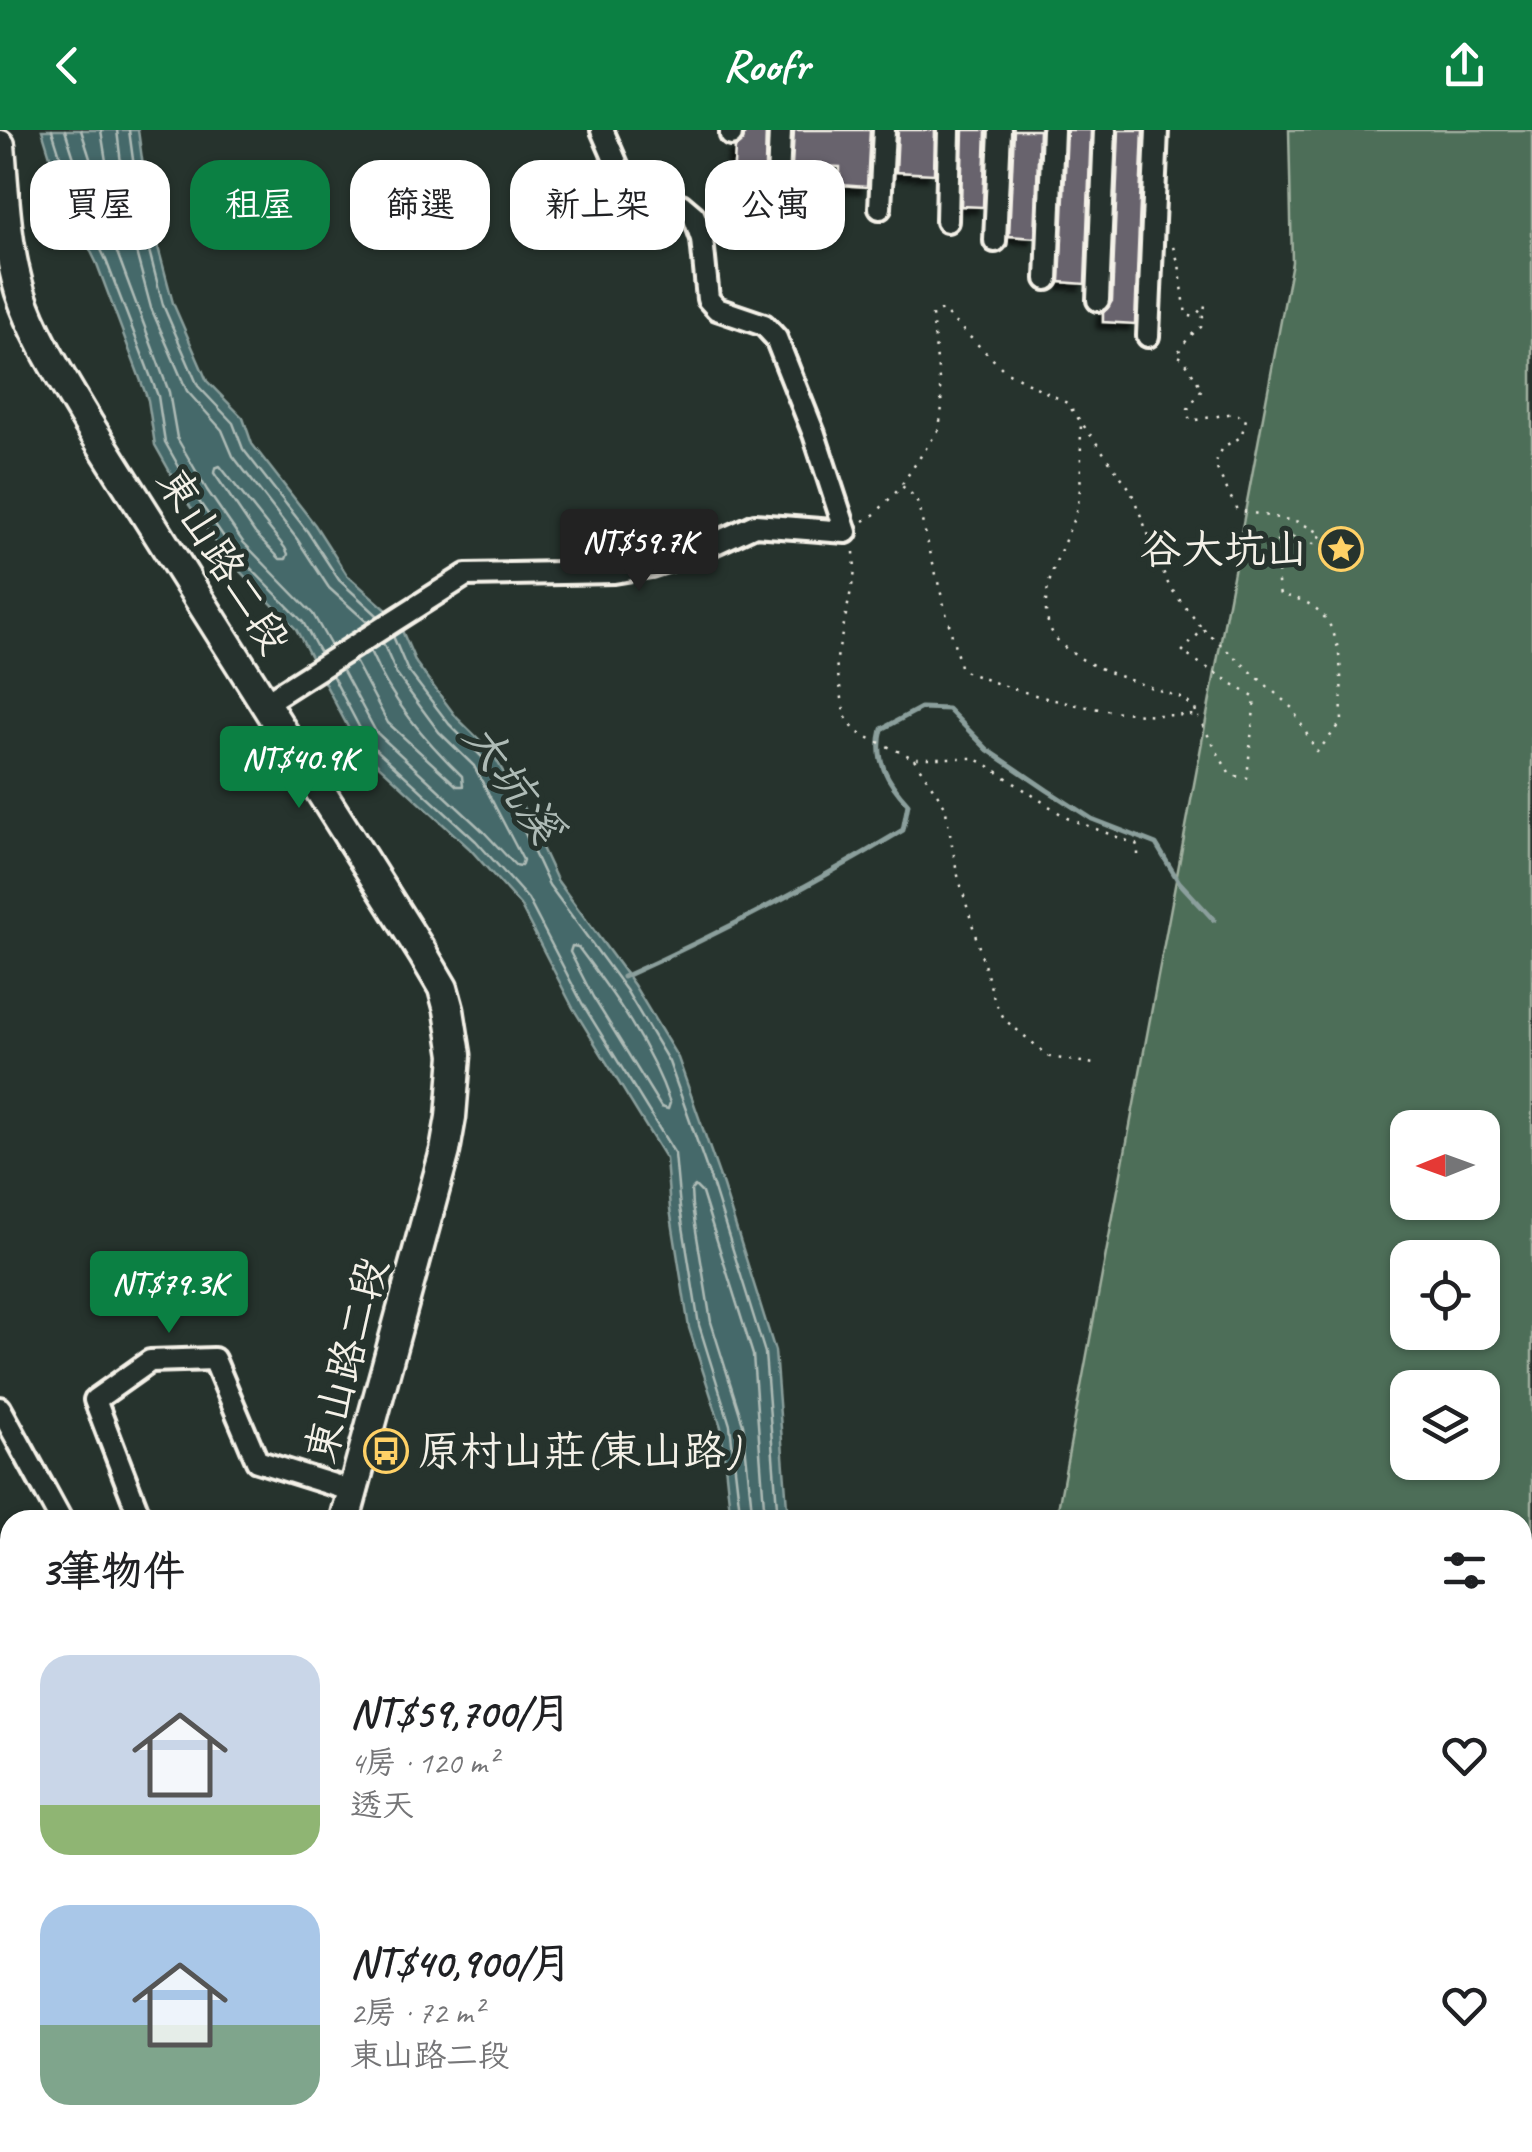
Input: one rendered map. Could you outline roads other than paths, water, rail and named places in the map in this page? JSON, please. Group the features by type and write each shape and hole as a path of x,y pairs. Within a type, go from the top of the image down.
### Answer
{"main road":[{"name":"東山路二段","path":"0,145 7,221 20,292 37,328 88,424 442,988 456,1055 446,1151 348,1510"}],"street":[{"path":"265,703 466,575 614,572 650,566 698,551 754,525 846,532 814,434 776,338 764,325 717,308 708,299 702,239 694,216 681,204 644,194 621,174 602,130"},
{"path":"778,160 780,130"},
{"path":"880,208 884,130"},
{"path":"947,221 950,130"},
{"path":"995,241 1000,130"},
{"path":"1047,279 1054,130"},
{"path":"1098,300 1105,130"},
{"path":"1148,336 1157,130"},
{"path":"137,1510 95,1400 150,1362 214,1359 257,1461 353,1491"},
{"path":"0,1408 56,1510"}],"water":[{"name":"大坑溪","path":"42,130 138,130 142,160 51,160"},
{"name":"大坑溪","path":"90,250 159,250 173,303 207,381 243,418 252,444 315,525 347,575 397,619 416,663 457,718 492,752 557,880 634,985 678,1058 775,1351 787,1510 730,1510 721,1427 689,1328 666,1159 573,1008 520,905 469,848 358,746 296,629 226,557 187,502 155,445 148,400"}],"waterway":[{"path":"623,977 765,908 903,830 908,804 884,770 880,740 882,729 921,708 948,709 988,750 1047,790 1092,819 1156,844 1179,882 1214,920"}],"place":[{"name":"谷大坑山","path":"1341,549"},
{"name":"原村山莊(東山路)","path":"386,1451"}]}
